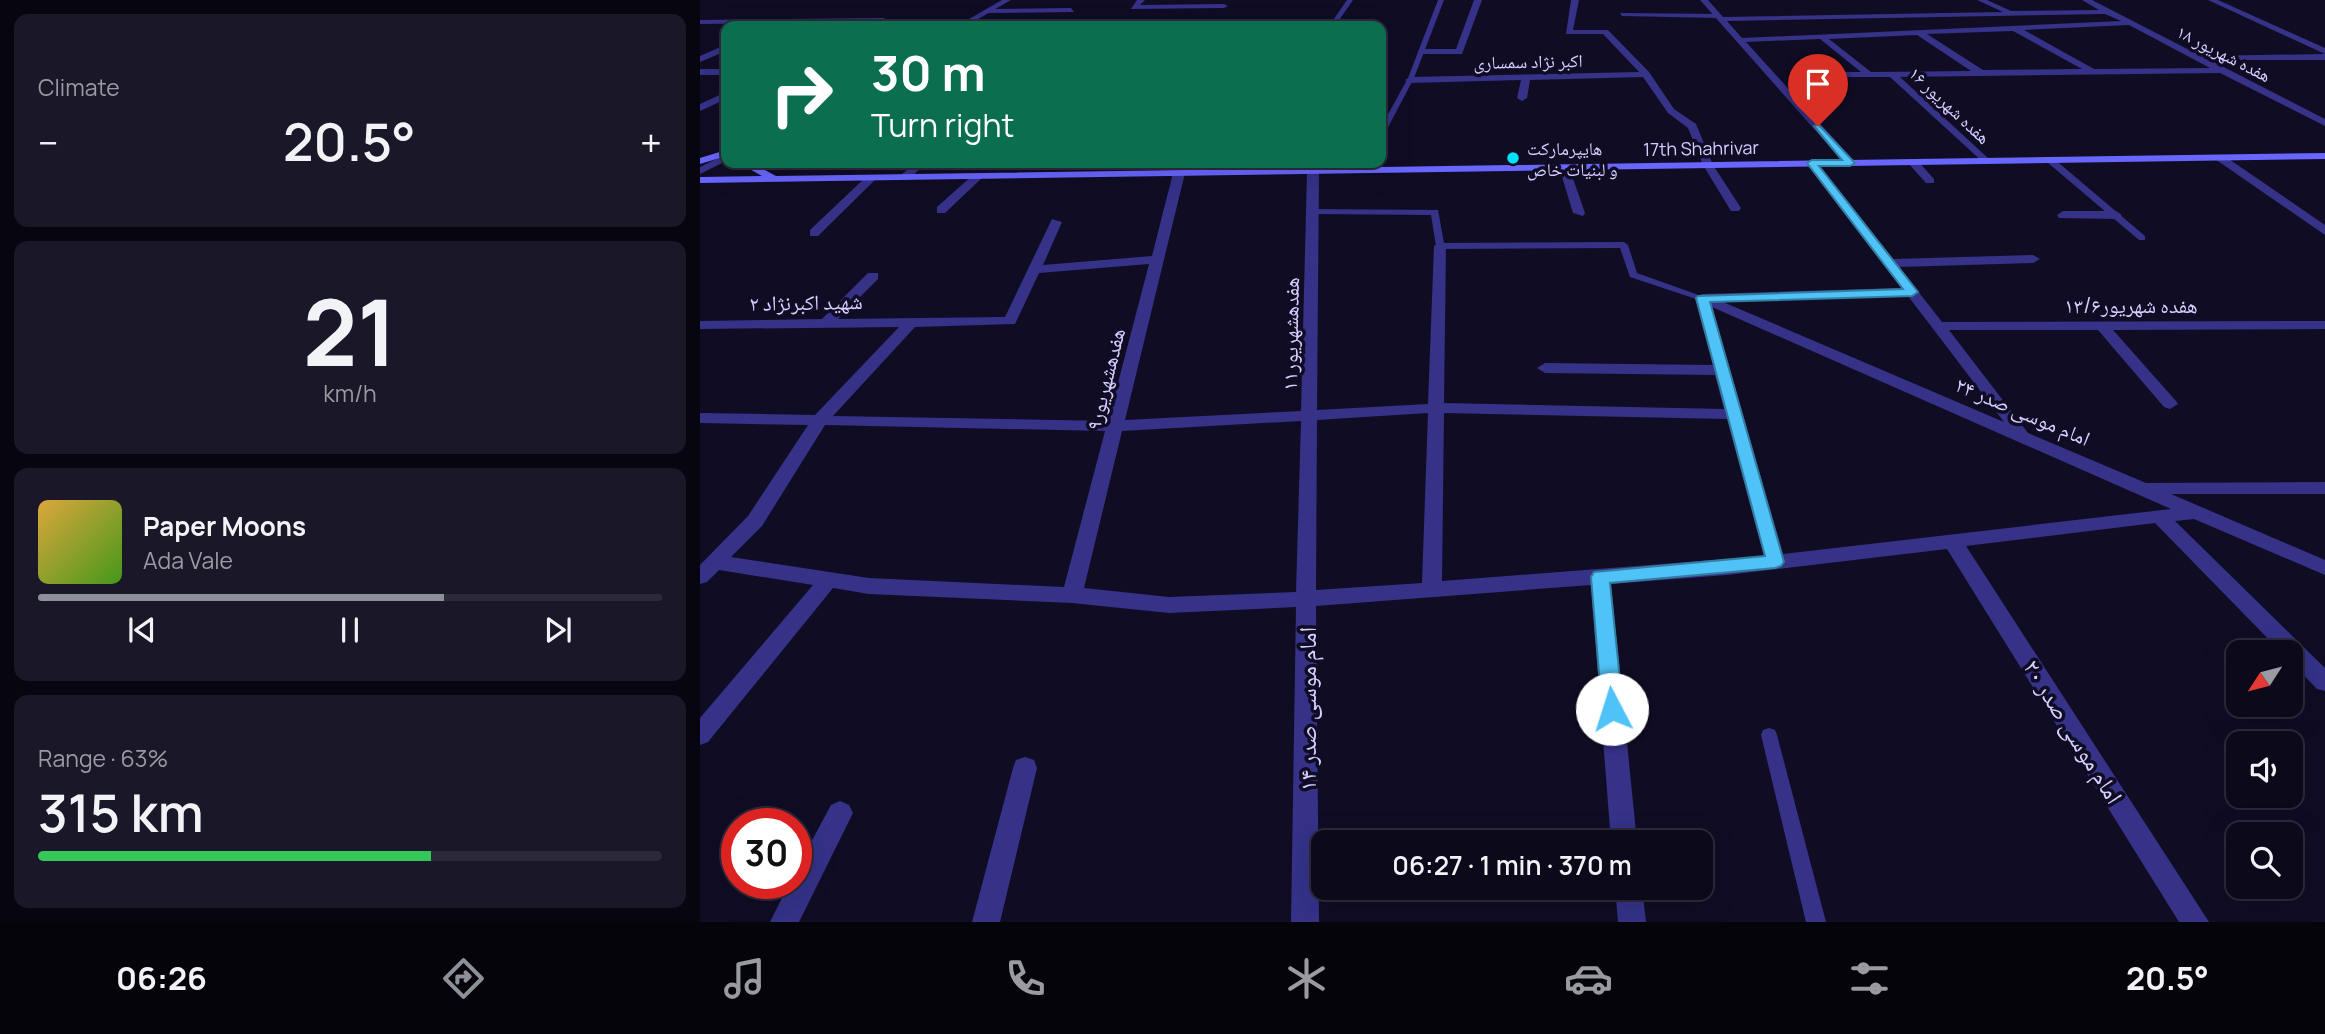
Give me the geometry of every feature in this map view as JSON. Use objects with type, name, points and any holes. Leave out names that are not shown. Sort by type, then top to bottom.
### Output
[{"type":"main road","points":[[700,161],[721,156]]},
{"type":"main road","name":"17th Shahrivar","points":[[1386,166],[1564,167],[2325,156]]},
{"type":"main road","points":[[755,168],[778,179]]},
{"type":"main road","name":"17th Shahrivar","points":[[700,180],[1179,173],[1243,168]]},
{"type":"main road","name":"17th Shahrivar","points":[[1270,168],[1313,171],[1342,168]]},
{"type":"street","points":[[970,21],[1007,0]]},
{"type":"street","points":[[1141,0],[1133,7],[1224,6]]},
{"type":"street","points":[[1421,52],[1459,52],[1478,0]]},
{"type":"street","points":[[1575,0],[1569,32],[1605,32],[1646,74],[1671,111],[1692,126],[1708,165],[1735,208]]},
{"type":"street","points":[[1704,0],[1850,163]]},
{"type":"street","points":[[1981,0],[2044,26]]},
{"type":"street","name":"هفده شهریور ۱۸","points":[[2086,0],[2325,123]]},
{"type":"street","points":[[2212,0],[2325,51]]},
{"type":"street","points":[[988,11],[1072,10]]},
{"type":"street","points":[[1721,18],[2109,12]]},
{"type":"street","points":[[739,21],[884,20],[882,21]]},
{"type":"street","points":[[700,22],[721,21]]},
{"type":"street","points":[[1742,40],[2130,23]]},
{"type":"street","points":[[2014,28],[2093,72]]},
{"type":"street","points":[[1918,32],[1981,73]]},
{"type":"street","points":[[1822,37],[1870,75]]},
{"type":"street","points":[[700,59],[721,50]]},
{"type":"street","points":[[2199,58],[2325,57]]},
{"type":"street","points":[[1826,75],[2222,70]]},
{"type":"street","points":[[700,72],[721,72]]},
{"type":"street","name":"اکبر نژاد سمساری","points":[[1410,80],[1646,74]]},
{"type":"street","name":"هفده شهریور ۱۶","points":[[1892,74],[1985,161]]},
{"type":"street","points":[[1522,98],[1526,77]]},
{"type":"street","points":[[700,108],[721,98]]},
{"type":"street","points":[[2219,157],[2325,231]]},
{"type":"street","points":[[700,171],[721,158]]},
{"type":"street","points":[[1913,162],[1930,181]]},
{"type":"street","points":[[1812,163],[2022,435]]},
{"type":"street","points":[[1564,167],[1579,213]]},
{"type":"street","points":[[905,177],[915,168]]},
{"type":"street","name":"هفدهشهریور۱۱","points":[[1308,497],[1313,171]]},
{"type":"street","name":"هفدهشهریور۹","points":[[1073,595],[1179,173]]},
{"type":"street","points":[[941,210],[978,176]]},
{"type":"street","points":[[814,233],[872,177]]},
{"type":"street","points":[[2063,215],[2116,215]]},
{"type":"street","points":[[1033,270],[1056,222]]},
{"type":"street","points":[[1432,589],[1440,246]]},
{"type":"street","points":[[1033,270],[1157,259]]},
{"type":"street","points":[[1889,263],[2033,259]]},
{"type":"street","name":"شهید اکبرنژاد ۲","points":[[703,327],[1010,321],[1033,270]]},
{"type":"street","points":[[826,323],[873,276]]},
{"type":"street","points":[[1775,562],[1702,298],[1912,292]]},
{"type":"street","name":"امام موسی صدر ۲۴","points":[[1702,298],[2325,568]]},
{"type":"street","points":[[700,577],[755,521],[819,421],[912,321]]},
{"type":"street","name":"هفده شهریور۱۳/۶","points":[[1938,326],[2325,325]]},
{"type":"street","points":[[2102,326],[2170,404]]},
{"type":"street","points":[[1545,368],[1721,370]]},
{"type":"street","points":[[700,418],[1115,426],[1436,408],[1734,414]]},
{"type":"street","points":[[2141,488],[2325,488]]},
{"type":"street","name":"امام موسی صدر ۱۴","points":[[1305,922],[1308,497]]},
{"type":"street","points":[[716,562],[869,586],[1073,595],[1169,605],[1306,598],[1775,562],[2197,512]]},
{"type":"street","points":[[2160,517],[2325,682]]},
{"type":"street","name":"امام موسی صدر ۲۰","points":[[1952,541],[2195,922]]},
{"type":"street","points":[[1600,577],[1623,830]]},
{"type":"street","points":[[700,735],[828,580]]},
{"type":"street","points":[[986,922],[1025,768]]},
{"type":"street","points":[[784,922],[840,813]]},
{"type":"street","points":[[1629,900],[1632,922]]},
{"type":"lane","points":[[1335,21],[1350,0]]},
{"type":"lane","points":[[1386,120],[1410,80],[1441,0]]},
{"type":"lane","points":[[1622,14],[1721,18]]},
{"type":"lane","points":[[2050,160],[2142,238]]},
{"type":"lane","points":[[1312,212],[1435,212],[1440,246],[1624,245],[1633,275],[1702,298]]},
{"type":"lane","points":[[1769,735],[1816,922]]},
{"type":"place","name":"هایپرمارکت و لبنیات خاص","points":[[1513,158]]},
{"type":"route","points":[[1612,709],[1600,577],[1775,562],[1702,298],[1912,292],[1812,163],[1850,163],[1818,126]]}]
